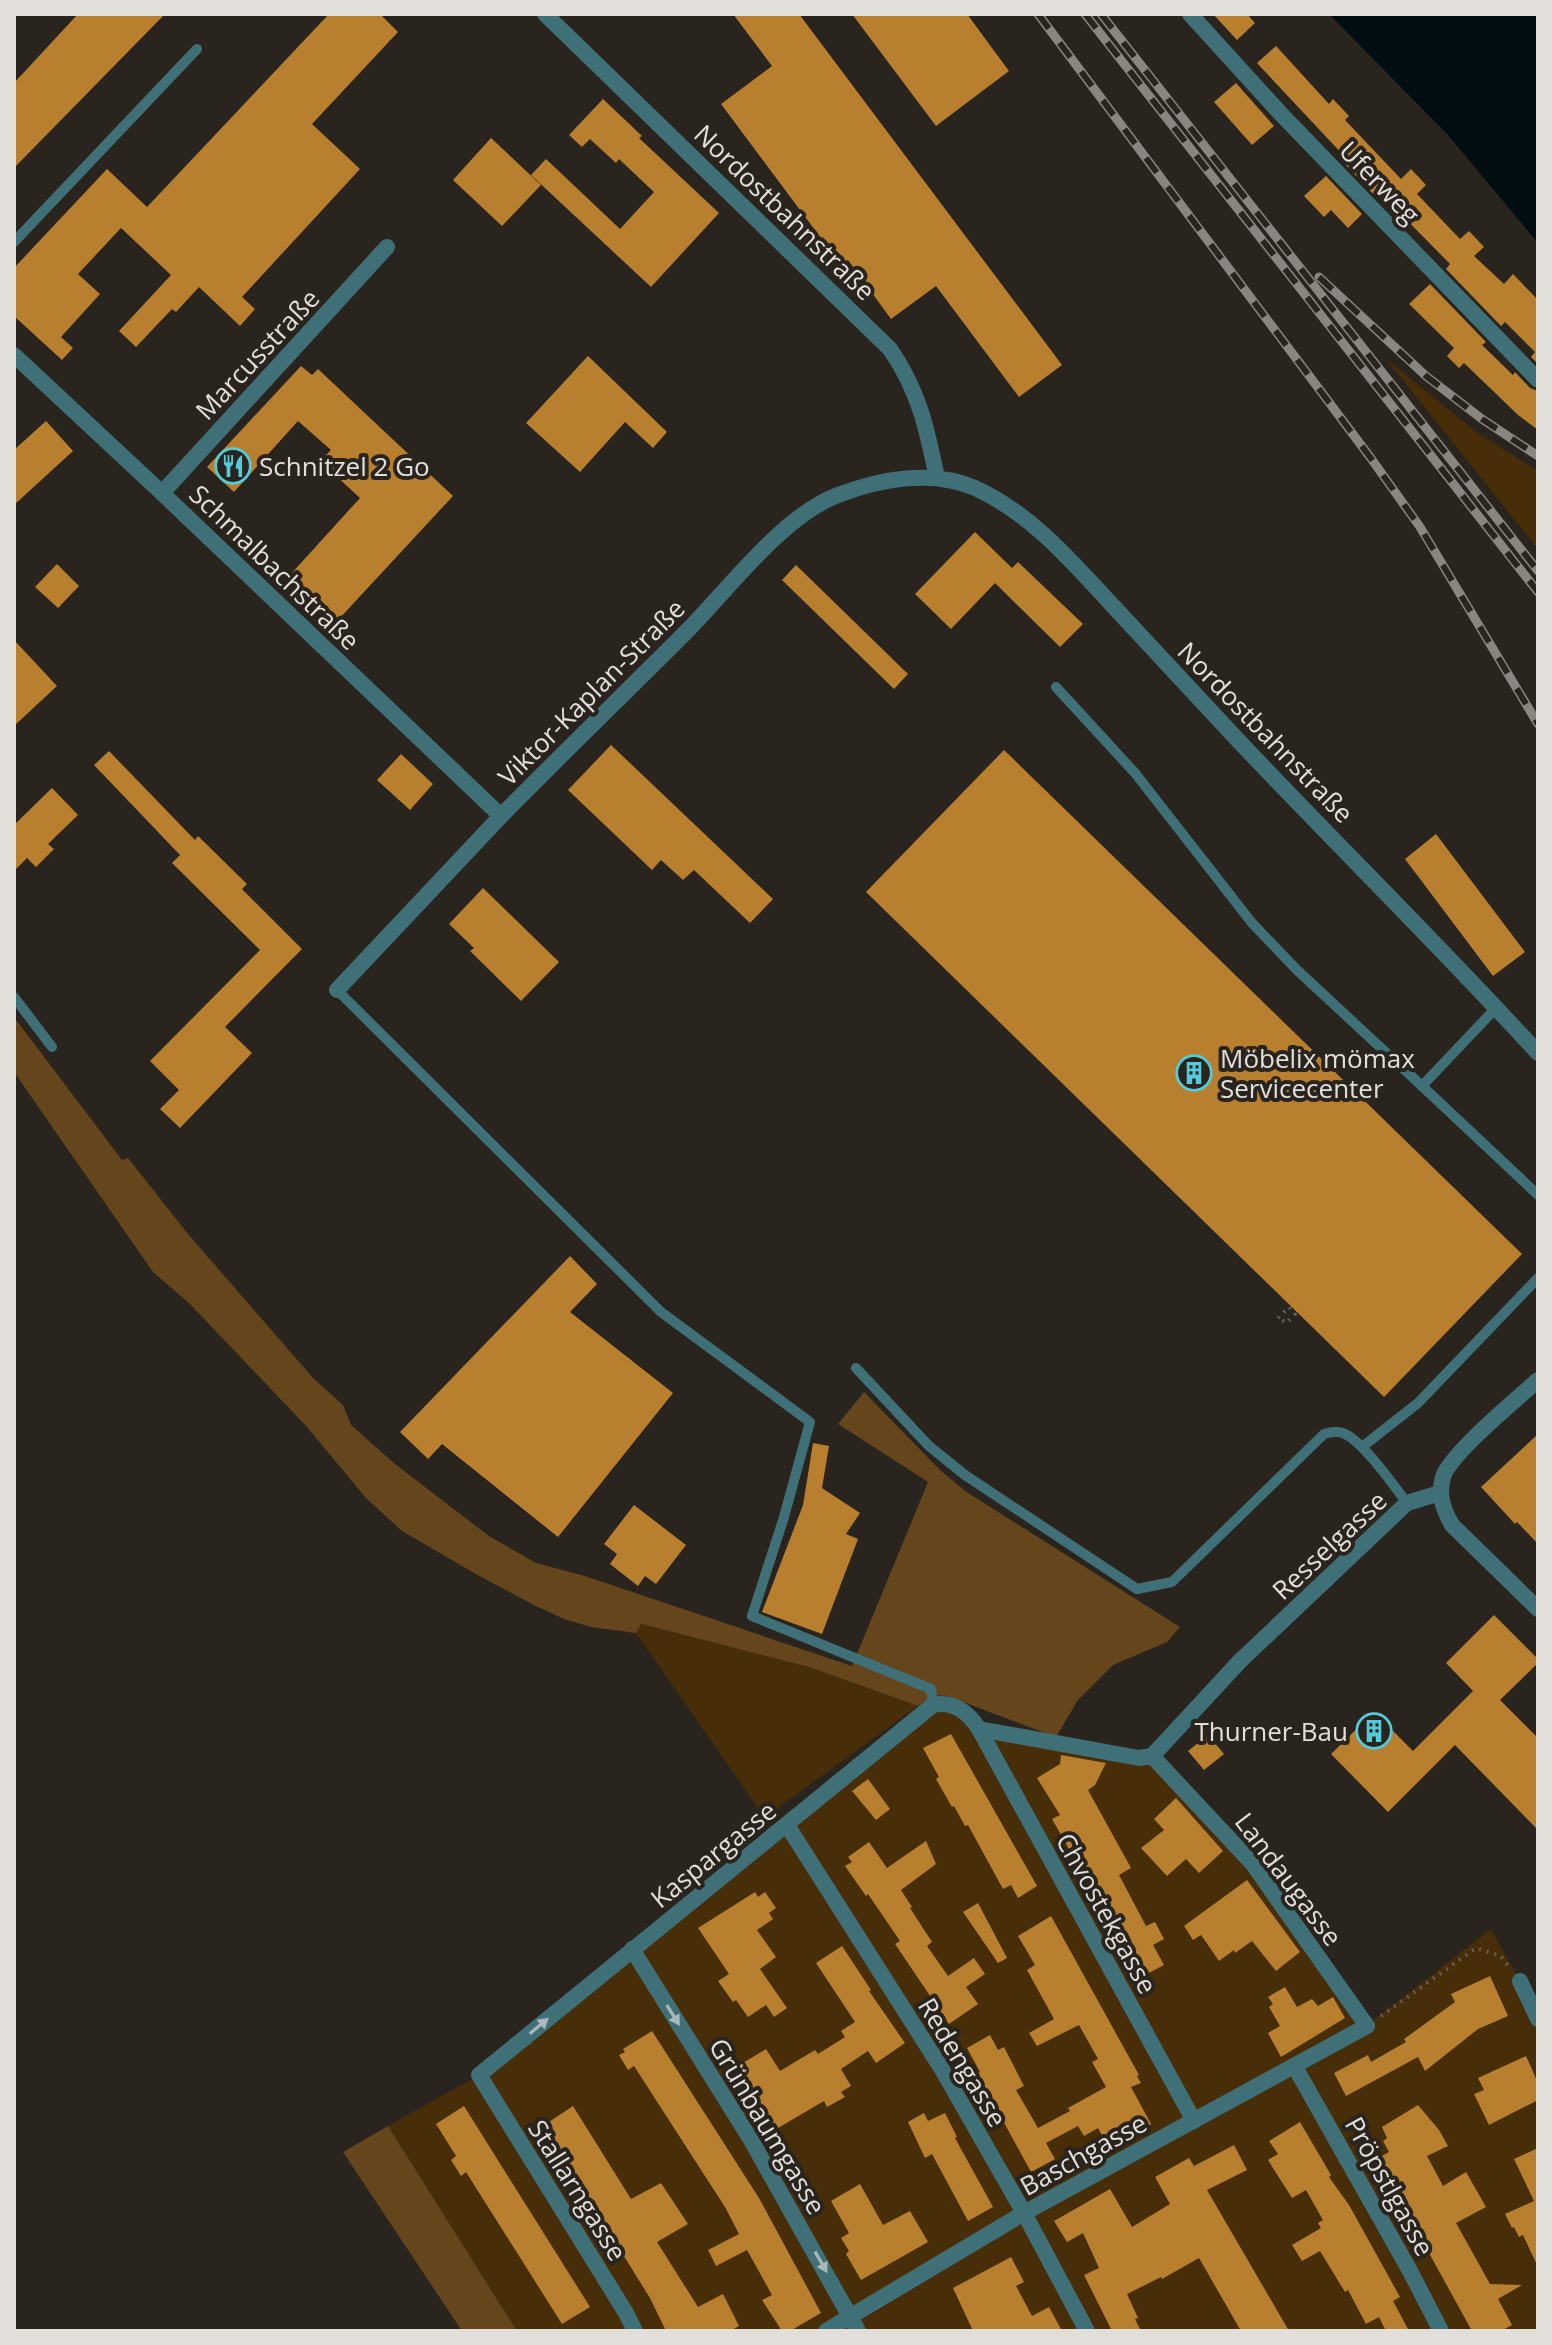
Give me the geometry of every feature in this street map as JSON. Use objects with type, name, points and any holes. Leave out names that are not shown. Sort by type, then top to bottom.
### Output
[{"type":"street","name":"Nordostbahnstraße","points":[[545,14],[890,349],[904,368],[924,414],[937,478]]},
{"type":"street","name":"Uferweg","points":[[1190,14],[1281,114],[1538,380]]},
{"type":"street","name":"Marcusstraße","points":[[162,493],[387,247]]},
{"type":"street","name":"Schmalbachstraße","points":[[14,355],[501,816]]},
{"type":"street","name":"Nordostbahnstraße","points":[[910,478],[937,478],[972,486],[999,500],[1040,530],[1538,1053]]},
{"type":"street","name":"Viktor-Kaplan-Straße","points":[[337,990],[501,816],[788,526],[834,496],[882,482],[910,478]]},
{"type":"street","points":[[1538,1380],[1453,1459],[1443,1476],[1440,1493],[1443,1509],[1452,1525],[1538,1609]]},
{"type":"street","name":"Resselgasse","points":[[1152,1756],[1240,1661],[1407,1503],[1440,1493]]},
{"type":"street","points":[[933,1705],[941,1703],[963,1710],[979,1729],[1139,1758],[1152,1756]]},
{"type":"street","name":"Kaspargasse","points":[[479,2075],[933,1705]]},
{"type":"street","name":"Chvostekgasse","points":[[979,1729],[1194,2121]]},
{"type":"street","name":"Landaugasse","points":[[1152,1756],[1252,1863],[1367,2026]]},
{"type":"street","name":"Redengasse","points":[[787,1825],[943,2071],[1087,2331]]},
{"type":"street","name":"Grünbaumgasse","points":[[632,1949],[751,2140],[855,2324]]},
{"type":"street","points":[[1520,1981],[1538,2019]]},
{"type":"street","name":"Baschgasse","points":[[826,2331],[855,2324],[1024,2213],[1367,2026]]},
{"type":"street","name":"Pröpstlgasse","points":[[1295,2067],[1441,2331]]},
{"type":"street","name":"Stallarngasse","points":[[479,2075],[635,2331]]},
{"type":"lane","points":[[14,242],[197,49]]},
{"type":"lane","points":[[1056,687],[1135,773],[1252,923],[1297,970],[1538,1195]]},
{"type":"lane","points":[[337,990],[661,1312],[810,1422],[752,1616],[931,1689],[933,1705]]},
{"type":"lane","points":[[14,997],[52,1047]]},
{"type":"lane","points":[[1422,1086],[1496,1008]]},
{"type":"lane","points":[[1362,1447],[1418,1403],[1538,1278]]},
{"type":"lane","points":[[856,1368],[929,1446],[965,1475],[1137,1589],[1172,1582],[1324,1434],[1341,1432],[1362,1447],[1407,1503]]},
{"type":"path","points":[[1278,1318],[1289,1307],[1295,1314],[1286,1323],[1281,1319],[1286,1313],[1292,1307]]},
{"type":"path","points":[[1367,2026],[1476,1948],[1501,1956],[1520,1981]]},
{"type":"shaded area","points":[[1329,14],[1538,14],[1538,243],[1448,135]]},
{"type":"shaded area","points":[[1385,358],[1479,434],[1538,471],[1538,549]]},
{"type":"shaded area","points":[[14,1017],[122,1160],[128,1158],[188,1234],[313,1378],[343,1405],[351,1425],[395,1464],[489,1536],[536,1563],[585,1576],[852,1666],[928,1482],[838,1424],[864,1392],[940,1470],[965,1491],[1180,1627],[1167,1642],[1113,1665],[1078,1700],[1056,1737],[947,1696],[934,1695],[918,1706],[809,1667],[641,1624],[636,1633],[591,1627],[534,1605],[402,1531],[366,1498],[307,1427],[190,1304],[153,1272],[14,1072]]},
{"type":"shaded area","points":[[640,1624],[809,1667],[918,1706],[783,1804],[767,1821],[636,1633]]},
{"type":"shaded area","points":[[941,1703],[979,1729],[1152,1756],[1232,1839],[1367,2025],[1491,1929],[1538,2019],[1538,2331],[517,2331],[388,2126],[479,2075]]},
{"type":"shaded area","points":[[388,2126],[517,2331],[462,2331],[343,2152]]},
{"type":"building","points":[[78,14],[165,14],[14,168],[14,83]]},
{"type":"building","points":[[329,14],[380,14],[398,32],[312,124],[360,169],[242,297],[255,309],[240,326],[199,287],[176,312],[172,309],[136,347],[119,331],[171,275],[121,228],[78,274],[100,294],[61,337],[73,348],[62,360],[14,316],[14,268],[107,169],[147,207]]},
{"type":"building","points":[[733,14],[799,14],[1062,365],[1019,397],[936,286],[891,319],[848,260],[841,265],[721,104],[772,66]]},
{"type":"building","points":[[852,14],[967,14],[1009,71],[936,126]]},
{"type":"building","points":[[1213,14],[1247,14],[1255,23],[1237,40]]},
{"type":"building","points":[[1276,46],[1329,104],[1333,99],[1349,116],[1345,120],[1401,179],[1411,169],[1426,185],[1417,194],[1460,239],[1469,231],[1484,247],[1474,256],[1504,284],[1513,274],[1538,300],[1538,364],[1531,357],[1535,352],[1505,322],[1501,326],[1446,269],[1450,264],[1382,195],[1378,199],[1342,161],[1345,157],[1257,63]]},
{"type":"building","points":[[1236,83],[1274,126],[1252,145],[1214,102]]},
{"type":"building","points":[[603,99],[642,136],[639,138],[719,213],[651,287],[531,175],[546,159],[620,229],[654,192],[619,159],[616,163],[590,139],[582,147],[569,135]]},
{"type":"building","points":[[491,138],[541,185],[502,226],[453,180]]},
{"type":"building","points":[[1326,176],[1362,214],[1348,228],[1331,210],[1324,217],[1304,196]]},
{"type":"building","points":[[1430,284],[1486,342],[1482,345],[1513,375],[1515,372],[1530,388],[1538,391],[1538,430],[1464,363],[1459,368],[1447,356],[1454,348],[1409,304]]},
{"type":"building","points":[[588,356],[667,432],[653,448],[625,422],[580,472],[526,423]]},
{"type":"building","points":[[301,366],[312,375],[318,369],[453,496],[338,620],[290,575],[360,498],[320,461],[331,450],[298,421],[234,492],[207,467]]},
{"type":"building","points":[[46,421],[73,451],[14,505],[14,450]]},
{"type":"building","points":[[975,532],[1012,568],[1018,562],[1083,624],[1060,647],[995,583],[951,629],[915,594]]},
{"type":"building","points":[[57,564],[79,586],[58,608],[35,587]]},
{"type":"building","points":[[796,565],[908,674],[894,689],[782,580]]},
{"type":"building","points":[[14,640],[57,686],[14,726]]},
{"type":"building","points":[[611,745],[773,899],[750,923],[694,870],[683,880],[661,860],[652,870],[568,790]]},
{"type":"building","name":"Möbelix mömax Servicecenter","points":[[1004,750],[1522,1254],[1384,1397],[866,892]]},
{"type":"building","points":[[109,751],[195,840],[198,836],[247,884],[242,889],[302,949],[225,1027],[252,1053],[180,1128],[160,1109],[179,1090],[150,1061],[260,950],[172,863],[180,855],[94,765]]},
{"type":"building","points":[[401,754],[433,784],[410,810],[377,780]]},
{"type":"building","points":[[52,788],[78,815],[48,844],[54,849],[36,867],[27,858],[14,871],[14,825]]},
{"type":"building","points":[[1436,834],[1525,952],[1493,976],[1405,859]]},
{"type":"building","points":[[483,888],[559,962],[521,1001],[470,951],[474,948],[449,924]]},
{"type":"building","points":[[570,1256],[597,1284],[570,1312],[673,1393],[558,1537],[442,1444],[428,1459],[400,1432]]},
{"type":"building","points":[[1538,1434],[1538,1544],[1481,1487]]},
{"type":"building","points":[[813,1443],[829,1446],[822,1488],[860,1513],[846,1534],[858,1539],[822,1634],[762,1612],[803,1505]]},
{"type":"building","points":[[634,1505],[686,1545],[656,1584],[645,1576],[638,1586],[610,1564],[617,1554],[604,1544]]},
{"type":"building","name":"Thurner-Bau","points":[[1494,1615],[1538,1659],[1538,1663],[1500,1700],[1538,1738],[1538,1830],[1455,1745],[1388,1812],[1331,1754],[1374,1712],[1413,1751],[1473,1691],[1446,1663]]},
{"type":"building","points":[[951,1734],[1037,1886],[1018,1898],[1011,1885],[1003,1889],[968,1825],[965,1826],[936,1779],[939,1777],[923,1748]]},
{"type":"building","points":[[1208,1735],[1224,1754],[1204,1770],[1188,1751]]},
{"type":"building","points":[[1061,1755],[1106,1763],[1095,1785],[1088,1790],[1131,1868],[1119,1875],[1146,1926],[1155,1922],[1164,1939],[1153,1945],[1164,1965],[1141,1977],[1127,1951],[1124,1953],[1052,1819],[1060,1815],[1037,1778],[1060,1764]]},
{"type":"building","points":[[868,1779],[890,1809],[876,1820],[852,1791]]},
{"type":"building","points":[[1176,1798],[1223,1851],[1199,1873],[1186,1859],[1167,1876],[1141,1848],[1164,1830],[1154,1819]]},
{"type":"building","points":[[926,1841],[936,1864],[901,1890],[932,1942],[927,1946],[948,1976],[974,1958],[985,1974],[966,1987],[978,2004],[949,2024],[895,1944],[900,1941],[845,1866],[852,1862],[848,1857],[869,1842],[887,1868]]},
{"type":"building","points":[[1247,1880],[1300,1952],[1276,1971],[1252,1941],[1219,1961],[1201,1935],[1193,1940],[1184,1926]]},
{"type":"building","points":[[755,1892],[758,1897],[765,1892],[776,1908],[769,1913],[773,1919],[757,1930],[776,1957],[760,1969],[787,2008],[774,2017],[766,2005],[748,2017],[736,2000],[733,2002],[718,1981],[729,1974],[698,1928]]},
{"type":"building","points":[[978,1903],[1007,1958],[998,1963],[963,1912]]},
{"type":"building","points":[[1051,1916],[1139,2075],[1141,2083],[1131,2087],[1151,2124],[1117,2142],[1113,2139],[1106,2143],[1098,2128],[1084,2136],[1078,2126],[1046,2143],[1055,2159],[1031,2172],[977,2073],[980,2072],[967,2048],[990,2035],[998,2050],[1004,2047],[1024,2086],[1016,2090],[1038,2128],[1106,2087],[1092,2062],[1098,2059],[1079,2025],[1037,2046],[1029,2033],[1054,2019],[1027,1970],[1035,1965],[1018,1936]]},
{"type":"building","points":[[842,1946],[905,2043],[876,2063],[868,2051],[841,2069],[851,2086],[841,2092],[845,2097],[827,2107],[824,2101],[778,2128],[738,2066],[766,2049],[780,2071],[815,2050],[818,2054],[845,2037],[841,2031],[855,2022],[816,1963]]},
{"type":"building","points":[[1490,1976],[1508,2016],[1478,2029],[1425,2071],[1418,2057],[1346,2096],[1334,2073],[1368,2055],[1371,2062],[1406,2042],[1404,2039],[1455,2002],[1451,1994]]},
{"type":"building","points":[[1285,1987],[1297,2007],[1312,1999],[1318,2006],[1333,1997],[1345,2018],[1281,2057],[1268,2033],[1280,2026],[1269,2007],[1273,2004],[1268,1997]]},
{"type":"building","points":[[652,2031],[759,2198],[821,2313],[790,2331],[782,2331],[762,2300],[772,2295],[747,2250],[716,2266],[708,2250],[739,2234],[725,2207],[634,2066],[628,2070],[619,2055],[625,2052],[623,2049]]},
{"type":"building","points":[[1526,2056],[1538,2083],[1538,2100],[1489,2125],[1474,2094],[1484,2090],[1478,2078]]},
{"type":"building","points":[[1418,2105],[1448,2146],[1427,2156],[1443,2186],[1466,2172],[1486,2207],[1456,2223],[1490,2284],[1522,2285],[1498,2299],[1512,2325],[1501,2331],[1472,2331],[1397,2195],[1400,2194],[1380,2157],[1389,2152],[1383,2141],[1387,2138],[1382,2127]]},
{"type":"building","points":[[464,2106],[590,2307],[562,2324],[466,2172],[461,2176],[451,2160],[456,2156],[436,2124]]},
{"type":"building","points":[[573,2106],[631,2199],[661,2183],[688,2224],[657,2242],[698,2307],[723,2294],[739,2326],[730,2331],[666,2331],[650,2298],[543,2126]]},
{"type":"building","points":[[924,2113],[928,2121],[945,2113],[955,2138],[993,2207],[968,2221],[932,2154],[925,2158],[908,2122]]},
{"type":"building","points":[[1300,2122],[1400,2297],[1393,2301],[1409,2331],[1386,2331],[1379,2317],[1366,2324],[1348,2290],[1345,2292],[1320,2251],[1302,2261],[1292,2245],[1321,2228],[1318,2223],[1323,2220],[1306,2190],[1292,2198],[1268,2160],[1278,2154],[1269,2141]]},
{"type":"building","points":[[1234,2145],[1247,2170],[1207,2190],[1289,2331],[1241,2331],[1199,2258],[1127,2294],[1141,2331],[1112,2331],[1084,2275],[1099,2268],[1083,2233],[1067,2242],[1054,2221],[1110,2189],[1132,2227],[1170,2204],[1155,2177],[1189,2158],[1194,2166]]},
{"type":"building","points":[[1538,2148],[1538,2267],[1523,2235],[1519,2237],[1505,2214],[1534,2201],[1514,2159]]},
{"type":"building","points":[[860,2184],[883,2225],[910,2211],[928,2242],[861,2280],[841,2238],[849,2233],[831,2201]]},
{"type":"building","points":[[1011,2257],[1024,2282],[1016,2286],[1032,2316],[1049,2307],[1062,2331],[973,2331],[953,2288]]},
{"type":"railway","points":[[1038,14],[1420,527],[1538,724]]},
{"type":"railway","points":[[1085,14],[1538,592]]},
{"type":"railway","points":[[1101,14],[1538,571]]},
{"type":"railway","points":[[1319,277],[1426,376],[1482,419],[1538,456]]},
{"type":"place","name":"Schnitzel 2 Go","points":[[233,466]]},
{"type":"place","name":"Möbelix mömax Servicecenter","points":[[1194,1073]]},
{"type":"place","name":"Thurner-Bau","points":[[1374,1731]]}]
